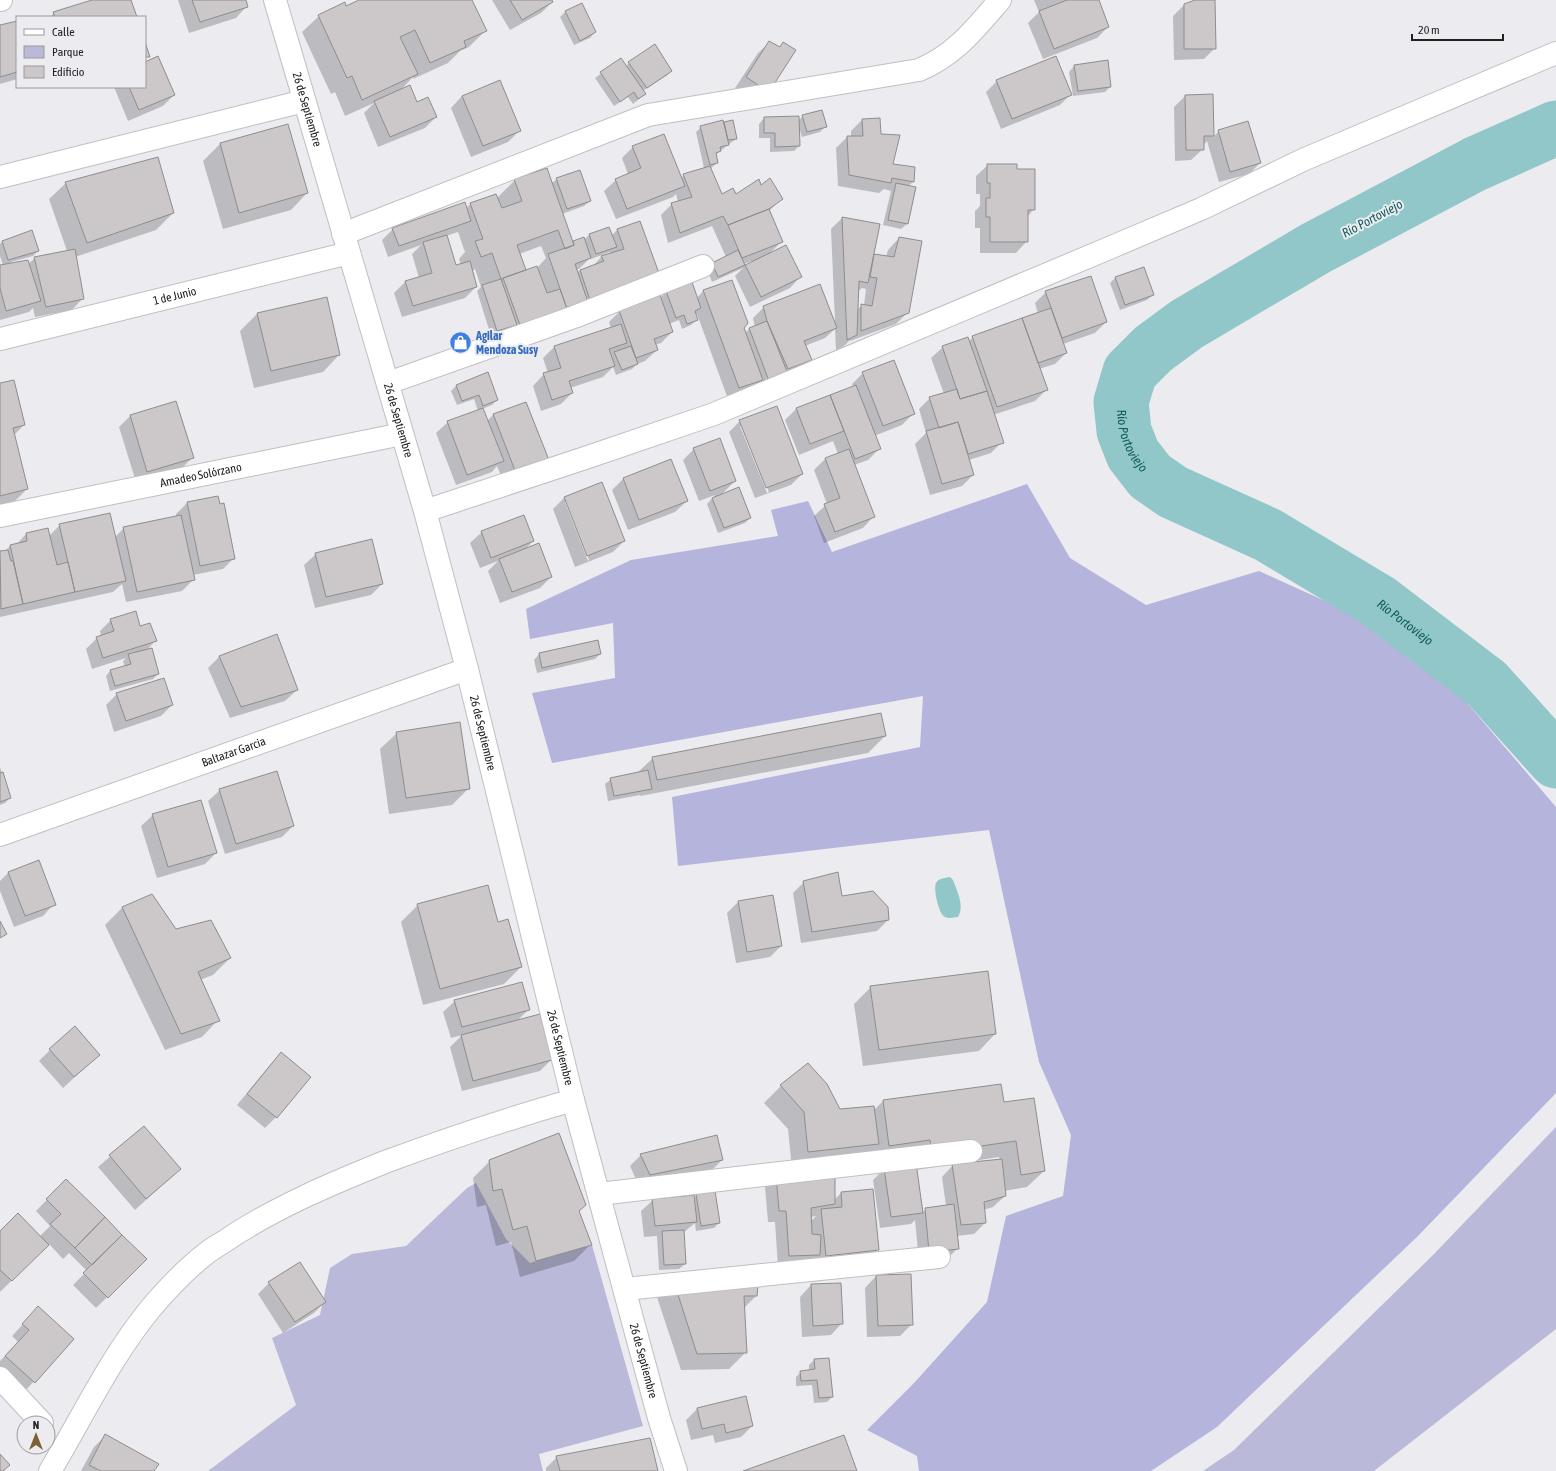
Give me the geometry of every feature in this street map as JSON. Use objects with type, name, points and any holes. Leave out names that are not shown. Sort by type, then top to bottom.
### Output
[{"type":"street","name":"26 de Septiembre","points":[[275,0],[425,511],[467,669],[573,1100],[659,1418],[676,1471]]},
{"type":"street","name":"1 de Junio","points":[[0,338],[346,244],[648,115],[919,70],[934,64],[963,42],[1000,0]]},
{"type":"street","points":[[425,511],[714,414],[1114,246],[1201,208],[1305,159],[1556,53]]},
{"type":"street","points":[[0,177],[304,101]]},
{"type":"street","points":[[388,383],[574,318],[703,266]]},
{"type":"street","name":"Amadeo Solórzano","points":[[0,516],[402,434]]},
{"type":"street","name":"Baltazar Garcia","points":[[0,835],[467,669]]},
{"type":"street","points":[[50,1471],[65,1447],[101,1381],[151,1309],[176,1280],[208,1252],[248,1226],[291,1202],[353,1175],[426,1147],[508,1119],[573,1100]]},
{"type":"street","points":[[599,1194],[971,1151]]},
{"type":"street","points":[[625,1289],[938,1257]]},
{"type":"street","points":[[0,1378],[35,1415]]},
{"type":"street","points":[[56,1437],[65,1447]]},
{"type":"green space","points":[[1556,1127],[1556,1329],[1374,1471],[1203,1471],[1234,1450],[1432,1256]]},
{"type":"green space","points":[[476,1183],[506,1239],[530,1263],[592,1245],[643,1426],[539,1454],[543,1471],[208,1471],[296,1405],[272,1338],[320,1315],[330,1268],[352,1254],[406,1246],[467,1188]]},
{"type":"shaded area","points":[[1027,484],[1070,558],[1146,605],[1259,571],[1345,610],[1450,683],[1556,807],[1556,1093],[1417,1237],[1217,1427],[1151,1471],[919,1471],[917,1456],[867,1430],[914,1383],[987,1302],[1006,1216],[1063,1196],[1071,1135],[1039,1062],[989,830],[678,866],[672,797],[920,747],[923,696],[552,763],[532,693],[615,678],[613,623],[530,639],[526,609],[631,560],[778,536],[771,510],[808,501],[832,552]]},
{"type":"shaded area","points":[[950,877],[953,880],[958,894],[961,908],[958,917],[948,918],[941,912],[937,902],[935,886],[936,883],[942,878]]},
{"type":"building","points":[[92,0],[131,0],[137,16],[55,16],[53,12]]},
{"type":"building","points":[[192,0],[246,0],[248,7],[200,22]]},
{"type":"building","points":[[359,0],[472,0],[487,31],[464,41],[466,47],[430,63],[415,30],[400,37],[418,74],[362,100],[352,76],[347,78],[318,15],[345,2],[346,6]]},
{"type":"building","points":[[510,0],[552,0],[553,2],[522,20]]},
{"type":"building","points":[[1067,0],[1099,0],[1109,27],[1054,49],[1039,11]]},
{"type":"building","points":[[1195,0],[1215,0],[1216,49],[1184,49],[1184,4]]},
{"type":"building","points":[[582,3],[596,32],[580,41],[565,11]]},
{"type":"building","points":[[16,21],[16,72],[0,77],[0,25]]},
{"type":"building","points":[[769,41],[780,47],[783,42],[796,50],[769,92],[746,77]]},
{"type":"building","points":[[655,44],[672,71],[647,88],[628,62]]},
{"type":"building","points":[[146,45],[150,57],[146,57]]},
{"type":"building","points":[[158,56],[175,95],[139,110],[129,88],[146,88],[146,62]]},
{"type":"building","points":[[1056,56],[1072,95],[1012,119],[996,80]]},
{"type":"building","points":[[621,58],[646,94],[638,99],[634,92],[620,102],[600,72]]},
{"type":"building","points":[[1108,60],[1111,87],[1078,91],[1074,65]]},
{"type":"building","points":[[500,80],[521,131],[483,146],[462,96]]},
{"type":"building","points":[[410,85],[417,102],[428,97],[437,117],[390,137],[374,101]]},
{"type":"building","points":[[1213,94],[1214,136],[1204,136],[1204,150],[1186,150],[1185,95]]},
{"type":"building","points":[[822,110],[827,127],[807,132],[802,115]]},
{"type":"building","points":[[799,116],[800,146],[775,147],[775,133],[764,133],[764,117]]},
{"type":"building","points":[[880,118],[881,134],[900,135],[893,164],[915,167],[914,182],[892,178],[891,183],[849,175],[847,136],[863,136],[862,119]]},
{"type":"building","points":[[723,120],[729,145],[720,147],[721,151],[716,153],[718,163],[710,165],[700,126]]},
{"type":"building","points":[[733,120],[737,139],[728,140],[724,122]]},
{"type":"building","points":[[1248,121],[1261,163],[1230,172],[1218,130]]},
{"type":"building","points":[[288,124],[308,193],[239,213],[220,143]]},
{"type":"building","points":[[664,134],[685,186],[627,209],[615,179],[641,168],[632,146]]},
{"type":"building","points":[[158,157],[174,213],[87,243],[65,182]]},
{"type":"building","points":[[987,164],[1017,164],[1017,169],[1035,169],[1035,210],[1028,210],[1028,242],[990,242],[990,217],[986,217],[986,198],[990,198],[990,183],[987,183]]},
{"type":"building","points":[[710,166],[722,194],[733,188],[736,194],[759,179],[761,185],[770,178],[783,199],[769,209],[728,225],[723,216],[680,233],[671,203],[692,197],[683,174]]},
{"type":"building","points":[[547,168],[574,245],[565,249],[558,230],[517,245],[526,270],[501,279],[492,253],[481,257],[475,241],[483,239],[470,203],[496,194],[502,208],[522,201],[514,179]]},
{"type":"building","points":[[580,170],[591,201],[567,209],[556,178]]},
{"type":"building","points":[[896,183],[916,187],[908,224],[888,220]]},
{"type":"building","points":[[465,202],[471,221],[399,246],[392,228]]},
{"type":"building","points":[[769,209],[783,242],[742,258],[728,225]]},
{"type":"building","points":[[842,217],[880,224],[868,283],[859,281],[857,335],[847,340]]},
{"type":"building","points":[[640,221],[660,276],[590,300],[580,270],[604,261],[601,256],[624,249],[617,229]]},
{"type":"building","points":[[609,227],[617,247],[596,254],[589,234]]},
{"type":"building","points":[[32,230],[39,251],[8,260],[2,241]]},
{"type":"building","points":[[447,235],[456,265],[470,261],[477,287],[413,306],[405,281],[432,273],[423,242]]},
{"type":"building","points":[[584,237],[591,258],[575,264],[588,302],[567,309],[548,254],[574,245],[573,241]]},
{"type":"building","points":[[899,237],[922,241],[909,313],[861,331],[861,304],[872,306],[877,278],[870,277],[874,254],[894,257]]},
{"type":"building","points":[[786,245],[802,277],[761,297],[745,265]]},
{"type":"building","points":[[75,249],[84,299],[46,307],[34,257]]},
{"type":"building","points":[[738,250],[745,265],[718,277],[712,263]]},
{"type":"building","points":[[28,260],[41,301],[6,311],[0,288],[0,265]]},
{"type":"building","points":[[537,266],[547,293],[560,289],[567,309],[520,325],[503,278]]},
{"type":"building","points":[[1144,267],[1154,295],[1125,305],[1115,277]]},
{"type":"building","points":[[1091,276],[1107,322],[1062,338],[1045,291]]},
{"type":"building","points":[[501,279],[517,325],[497,331],[482,285]]},
{"type":"building","points":[[732,280],[748,323],[744,328],[763,380],[739,388],[703,290]]},
{"type":"building","points":[[692,282],[701,308],[695,311],[698,320],[687,324],[684,315],[676,318],[666,291]]},
{"type":"building","points":[[820,284],[837,328],[804,341],[812,360],[788,369],[767,321],[763,306]]},
{"type":"building","points":[[660,295],[673,332],[654,339],[658,350],[636,358],[619,310]]},
{"type":"building","points":[[327,297],[340,355],[271,371],[257,313]]},
{"type":"building","points":[[1051,308],[1067,353],[1038,363],[1022,318]]},
{"type":"building","points":[[1022,318],[1048,390],[997,407],[972,336]]},
{"type":"building","points":[[767,321],[788,374],[769,381],[749,328]]},
{"type":"building","points":[[621,324],[627,343],[609,349],[615,366],[569,381],[573,393],[552,400],[543,373],[561,368],[554,346]]},
{"type":"building","points":[[968,337],[987,391],[960,399],[942,346]]},
{"type":"building","points":[[631,346],[638,364],[622,370],[614,352]]},
{"type":"building","points":[[894,360],[915,414],[883,426],[862,372]]},
{"type":"building","points":[[488,372],[498,400],[483,406],[479,395],[462,401],[456,385]]},
{"type":"building","points":[[14,380],[25,425],[13,428],[28,489],[0,496],[0,383]]},
{"type":"building","points":[[856,385],[881,449],[855,459],[830,395]]},
{"type":"building","points":[[957,389],[960,399],[987,391],[1004,443],[968,454],[958,422],[939,428],[929,397]]},
{"type":"building","points":[[830,395],[844,431],[810,444],[796,408]]},
{"type":"building","points":[[176,401],[194,458],[147,472],[130,415]]},
{"type":"building","points":[[526,402],[549,460],[516,473],[493,414]]},
{"type":"building","points":[[777,406],[803,474],[766,488],[739,420]]},
{"type":"building","points":[[483,408],[504,461],[467,475],[447,421]]},
{"type":"building","points":[[958,422],[974,475],[942,484],[926,431]]},
{"type":"building","points":[[720,438],[736,481],[710,491],[693,448]]},
{"type":"building","points":[[849,449],[875,517],[835,532],[824,504],[840,498],[825,458]]},
{"type":"building","points":[[671,459],[688,501],[639,520],[623,478]]},
{"type":"building","points":[[602,482],[625,541],[587,556],[564,497]]},
{"type":"building","points":[[739,487],[751,518],[724,528],[712,498]]},
{"type":"building","points":[[218,496],[220,504],[224,503],[235,559],[200,566],[187,502]]},
{"type":"building","points":[[110,513],[126,581],[75,592],[59,524]]},
{"type":"building","points":[[181,515],[195,580],[137,592],[123,527]]},
{"type":"building","points":[[524,515],[534,541],[491,558],[481,531]]},
{"type":"building","points":[[48,528],[57,565],[68,562],[75,592],[23,604],[10,545],[27,541],[26,533]]},
{"type":"building","points":[[372,539],[383,584],[326,597],[315,553]]},
{"type":"building","points":[[539,543],[552,577],[512,592],[499,559]]},
{"type":"building","points":[[8,550],[11,561],[13,561],[23,604],[1,609],[0,551]]},
{"type":"building","points":[[136,611],[140,626],[150,623],[157,641],[103,658],[96,637],[114,631],[110,619]]},
{"type":"building","points":[[277,634],[298,690],[241,707],[219,656]]},
{"type":"building","points":[[598,640],[601,654],[542,668],[539,653]]},
{"type":"building","points":[[152,648],[159,674],[115,686],[110,670],[131,664],[128,654]]},
{"type":"building","points":[[164,678],[173,705],[126,721],[116,693]]},
{"type":"building","points":[[881,713],[886,736],[657,780],[652,757]]},
{"type":"building","points":[[460,722],[470,789],[406,798],[396,732]]},
{"type":"building","points":[[648,770],[652,789],[614,796],[610,778]]},
{"type":"building","points":[[277,771],[294,826],[236,844],[219,789]]},
{"type":"building","points":[[3,772],[11,798],[0,802],[0,773]]},
{"type":"building","points":[[201,800],[217,853],[168,867],[152,814]]},
{"type":"building","points":[[39,860],[56,905],[25,916],[8,872]]},
{"type":"building","points":[[838,872],[842,896],[873,891],[888,907],[889,920],[812,932],[803,881]]},
{"type":"building","points":[[488,885],[498,922],[508,919],[522,967],[440,989],[417,904]]},
{"type":"building","points":[[152,894],[176,929],[211,920],[231,958],[198,972],[220,1021],[181,1034],[122,907]]},
{"type":"building","points":[[773,895],[782,946],[747,952],[738,901]]},
{"type":"building","points":[[0,921],[7,934],[0,938]]},
{"type":"building","points":[[988,971],[996,1034],[879,1050],[870,986]]},
{"type":"building","points":[[522,982],[530,1010],[462,1027],[454,1000]]},
{"type":"building","points":[[540,1014],[552,1060],[473,1081],[461,1035]]},
{"type":"building","points":[[75,1026],[100,1055],[74,1077],[49,1049]]},
{"type":"building","points":[[281,1052],[311,1077],[277,1118],[247,1094]]},
{"type":"building","points":[[808,1063],[827,1084],[840,1109],[874,1106],[879,1144],[808,1152],[804,1112],[780,1085]]},
{"type":"building","points":[[1001,1084],[1004,1102],[1034,1098],[1045,1171],[1021,1175],[1016,1141],[932,1153],[930,1140],[889,1146],[883,1100]]},
{"type":"building","points":[[144,1126],[181,1169],[146,1199],[109,1155]]},
{"type":"building","points":[[559,1133],[586,1205],[579,1211],[592,1245],[536,1261],[527,1226],[513,1230],[502,1189],[493,1191],[489,1160]]},
{"type":"building","points":[[717,1135],[723,1160],[650,1175],[640,1154]]},
{"type":"building","points":[[1002,1159],[1006,1196],[984,1202],[986,1223],[961,1225],[952,1164]]},
{"type":"building","points":[[916,1163],[923,1213],[891,1217],[884,1168]]},
{"type":"building","points":[[835,1168],[835,1204],[811,1208],[812,1234],[821,1235],[820,1255],[789,1256],[786,1211],[779,1211],[776,1175]]},
{"type":"building","points":[[66,1179],[105,1217],[75,1248],[50,1224],[61,1214],[46,1199]]},
{"type":"building","points":[[873,1189],[879,1250],[826,1256],[821,1209],[842,1207],[841,1192]]},
{"type":"building","points":[[715,1191],[720,1223],[701,1226],[696,1194]]},
{"type":"building","points":[[694,1195],[697,1222],[655,1226],[652,1199]]},
{"type":"building","points":[[954,1204],[959,1249],[929,1252],[925,1208]]},
{"type":"building","points":[[18,1213],[49,1245],[12,1281],[0,1270],[0,1231]]},
{"type":"building","points":[[105,1217],[122,1235],[92,1265],[75,1248]]},
{"type":"building","points":[[684,1230],[686,1264],[664,1265],[662,1231]]},
{"type":"building","points":[[122,1235],[147,1259],[108,1298],[83,1273]]},
{"type":"building","points":[[300,1262],[326,1302],[295,1322],[268,1282]]},
{"type":"building","points":[[911,1274],[913,1325],[878,1326],[876,1275]]},
{"type":"building","points":[[759,1275],[757,1296],[744,1296],[747,1353],[697,1354],[672,1276]]},
{"type":"building","points":[[841,1283],[843,1324],[813,1326],[811,1284]]},
{"type":"building","points":[[38,1306],[74,1339],[35,1383],[5,1356],[29,1330],[22,1324]]},
{"type":"building","points":[[829,1358],[833,1397],[819,1398],[817,1380],[801,1381],[800,1371],[815,1369],[814,1359]]},
{"type":"building","points":[[746,1396],[753,1426],[726,1433],[724,1424],[702,1429],[697,1408]]},
{"type":"building","points":[[105,1434],[159,1464],[154,1471],[101,1471],[89,1465]]},
{"type":"building","points":[[844,1435],[857,1471],[743,1471]]},
{"type":"building","points":[[650,1438],[658,1471],[560,1471],[556,1456]]},
{"type":"building","points":[[0,1454],[10,1465],[3,1471],[0,1471]]},
{"type":"waterway","name":"Río Portoviejo","points":[[1556,128],[1475,164],[1316,248],[1187,324],[1153,349],[1130,372],[1121,402],[1124,431],[1133,454],[1150,476],[1173,492],[1268,535],[1378,601],[1487,684],[1556,761]]},
{"type":"place","name":"Agilar Mendoza Susy","points":[[461,343]]}]
